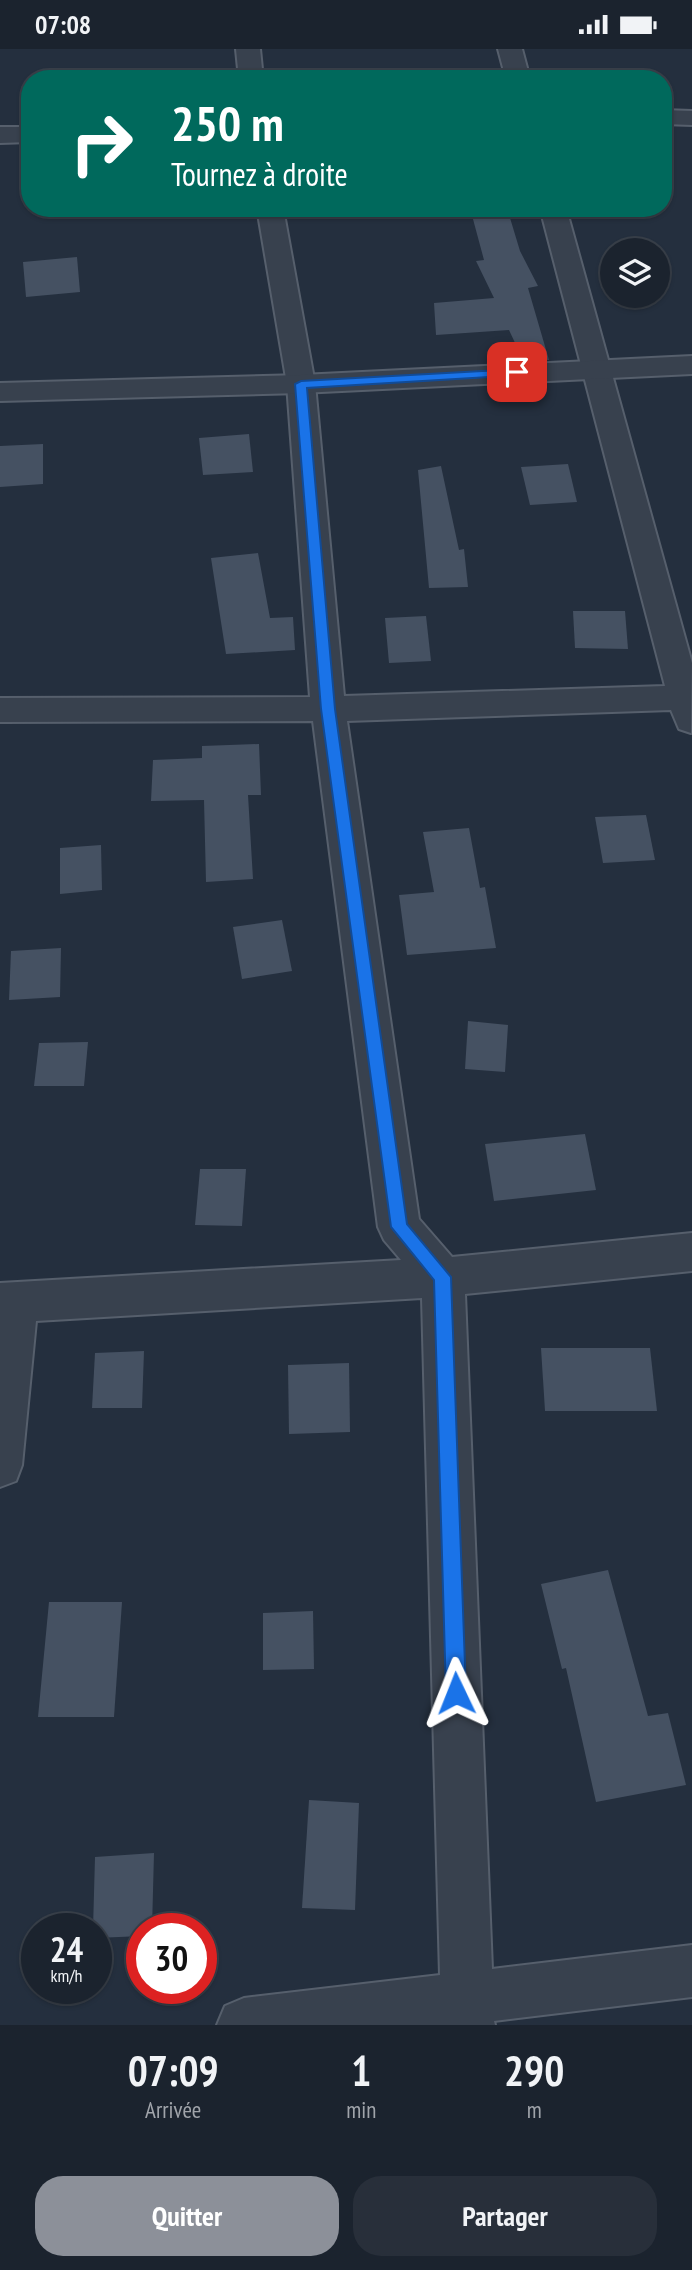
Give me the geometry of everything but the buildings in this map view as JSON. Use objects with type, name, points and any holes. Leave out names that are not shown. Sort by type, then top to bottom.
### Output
[{"type":"street","points":[[248,49],[250,70]]},
{"type":"street","points":[[510,49],[516,70]]},
{"type":"street","points":[[672,117],[692,118]]},
{"type":"street","points":[[0,135],[21,134]]},
{"type":"street","points":[[272,217],[301,384],[328,709],[399,1227],[443,1277],[467,2012]]},
{"type":"street","points":[[0,710],[690,705],[556,217]]},
{"type":"street","points":[[0,392],[301,384],[692,365]]},
{"type":"street","points":[[0,1465],[8,1303],[443,1277],[692,1252]]},
{"type":"street","points":[[244,2025],[467,2012],[692,1971]]},
{"type":"route","points":[[456,1693],[443,1277],[399,1227],[328,709],[301,384],[517,372]]}]
